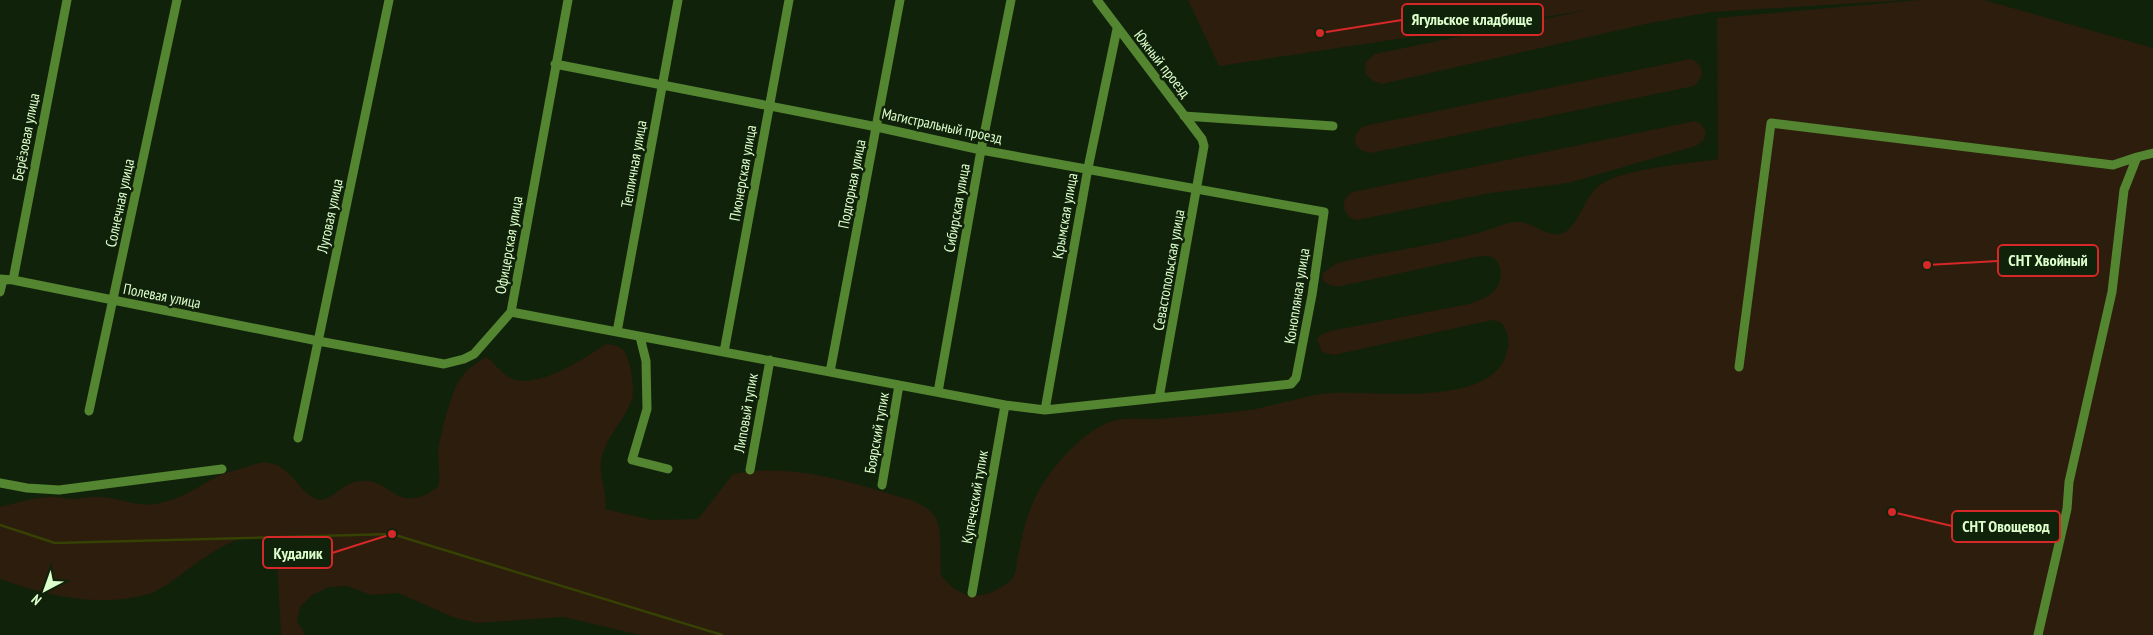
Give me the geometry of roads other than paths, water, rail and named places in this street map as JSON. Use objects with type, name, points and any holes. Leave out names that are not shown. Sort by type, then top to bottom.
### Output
[{"type":"street","name":"Берёзовая улица","points":[[13,280],[67,0]]},
{"type":"street","name":"Солнечная улица","points":[[89,411],[177,0]]},
{"type":"street","name":"Луговая улица","points":[[298,438],[389,0]]},
{"type":"street","name":"Офицерская улица","points":[[318,342],[444,364],[464,360],[474,354],[511,312],[568,0]]},
{"type":"street","name":"Тепличная улица","points":[[617,332],[678,0]]},
{"type":"street","name":"Пионерская улица","points":[[724,352],[789,0]]},
{"type":"street","name":"Подгорная улица","points":[[830,372],[900,0]]},
{"type":"street","name":"Сибирская улица","points":[[938,392],[981,150],[1011,0]]},
{"type":"street","name":"Южный проезд","points":[[1097,0],[1117,29],[1202,139],[1204,146]]},
{"type":"street","name":"Крымская улица","points":[[1045,410],[1088,168],[1117,29]]},
{"type":"street","name":"Магистральный проезд","points":[[556,64],[877,127],[981,150],[1324,212]]},
{"type":"street","points":[[1184,116],[1333,126]]},
{"type":"street","points":[[1739,367],[1771,123],[2112,165],[2153,153]]},
{"type":"street","name":"Севастопольская улица","points":[[1159,398],[1204,146]]},
{"type":"street","points":[[2038,635],[2067,509],[2069,482],[2112,292],[2124,190],[2137,157]]},
{"type":"street","name":"Конопляная улица","points":[[1159,398],[1293,383],[1300,362],[1324,212]]},
{"type":"street","name":"Полевая улица","points":[[1,280],[13,280],[318,342]]},
{"type":"street","points":[[0,292],[1,280]]},
{"type":"street","points":[[511,312],[1005,405],[1045,410],[1159,398]]},
{"type":"street","points":[[640,337],[646,361],[647,409],[632,460],[668,468]]},
{"type":"street","name":"Липовый тупик","points":[[750,470],[770,360]]},
{"type":"street","name":"Боярский тупик","points":[[882,485],[899,385]]},
{"type":"street","name":"Купеческий тупик","points":[[972,593],[1005,405]]},
{"type":"street","points":[[0,483],[27,488],[59,490],[222,469]]},
{"type":"waterway","points":[[0,525],[55,543],[392,534],[722,635]]},
{"type":"place","name":"Ягульское кладбище","points":[[1320,33]]},
{"type":"place","name":"СНТ Хвойный","points":[[1927,265]]},
{"type":"place","name":"СНТ Овощевод","points":[[1892,512]]},
{"type":"place","name":"Кудалик","points":[[392,534]]}]
